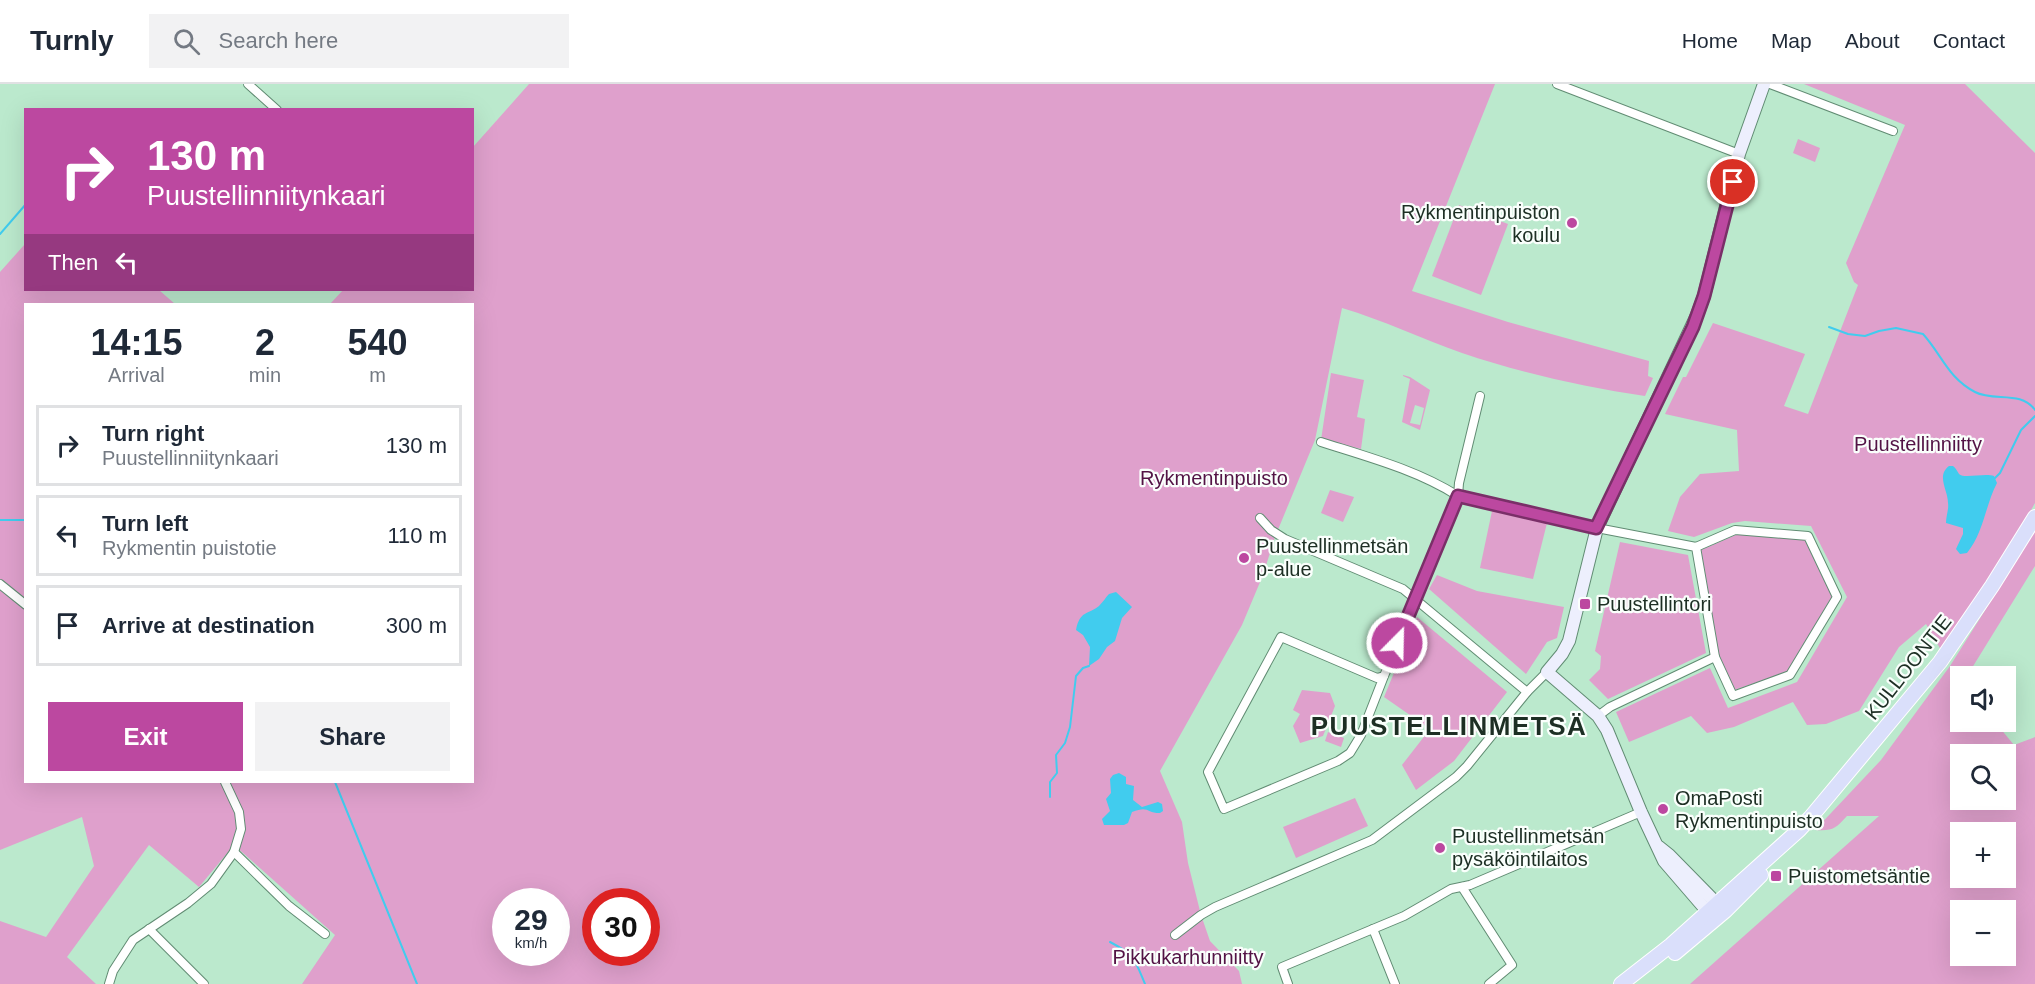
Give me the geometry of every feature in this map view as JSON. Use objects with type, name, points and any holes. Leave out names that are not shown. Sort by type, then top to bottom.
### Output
[{"type":"main road","name":"KULLOONTIE","points":[[1634,984],[1786,849],[1799,830],[1940,662],[1992,586],[2035,517]]},
{"type":"main road","name":"KULLOONTIE","points":[[1621,984],[1716,911]]},
{"type":"street","points":[[248,84],[276,108]]},
{"type":"street","points":[[1557,84],[1739,154]]},
{"type":"street","points":[[1174,935],[1215,907],[1372,840],[1456,777],[1562,654],[1569,641],[1596,528],[1693,327],[1704,296],[1739,154],[1764,84]]},
{"type":"street","points":[[1770,84],[1893,131]]},
{"type":"street","points":[[1384,676],[1377,678],[1281,637],[1208,772],[1224,809],[1338,761],[1350,753],[1362,735],[1458,496],[1459,483],[1480,396]]},
{"type":"street","points":[[1321,442],[1387,463],[1444,486],[1458,496],[1596,528],[1696,547],[1735,530],[1808,536],[1838,597],[1790,675],[1732,696],[1715,657],[1696,547]]},
{"type":"street","points":[[1260,518],[1271,530],[1285,539],[1403,589],[1527,692]]},
{"type":"street","points":[[0,584],[24,603]]},
{"type":"street","points":[[1598,716],[1610,707],[1715,657]]},
{"type":"street","points":[[1546,672],[1598,716],[1607,730],[1655,844],[1669,855],[1716,911]]},
{"type":"street","points":[[109,984],[113,971],[133,940],[188,903],[211,884],[234,852],[241,829],[239,812],[225,783]]},
{"type":"street","points":[[1288,984],[1282,967],[1408,914],[1440,894],[1462,887],[1641,812]]},
{"type":"street","points":[[234,852],[289,906],[325,934]]},
{"type":"street","points":[[1462,887],[1512,964],[1489,984]]},
{"type":"street","points":[[149,929],[204,984]]},
{"type":"street","points":[[1373,929],[1395,984]]},
{"type":"green space","points":[[529,84],[1495,84],[1412,291],[1508,322],[1649,361],[1648,376],[1653,378],[1645,396],[1553,379],[1462,353],[1342,308],[1315,440],[1275,537],[1263,575],[1242,625],[1160,771],[1182,822],[1188,863],[1210,941],[1239,971],[1242,984],[302,984],[335,935],[234,845],[199,887],[149,845],[67,957],[96,984],[0,984],[0,921],[46,937],[94,866],[82,817],[0,850],[0,272],[24,245],[24,291],[160,291],[174,303],[24,303],[24,783],[474,783],[474,303],[331,303],[342,291],[474,291],[474,146]]},
{"type":"green space","name":"Puustellinniitty","points":[[1804,84],[1965,84],[2035,153],[2035,503],[2012,544],[1941,650],[1926,624],[1899,647],[1859,711],[1826,724],[1807,725],[1793,702],[1734,727],[1707,733],[1691,716],[1629,742],[1616,712],[1710,668],[1728,708],[1797,682],[1847,597],[1811,526],[1745,521],[1732,523],[1694,537],[1668,531],[1680,497],[1700,474],[1739,471],[1737,430],[1665,414],[1713,323],[1805,354],[1784,406],[1808,414],[1858,285],[1854,282],[1846,263],[1905,125]]},
{"type":"green space","points":[[1798,139],[1820,148],[1815,162],[1793,153]]},
{"type":"green space","points":[[1459,205],[1508,224],[1481,295],[1432,276]]},
{"type":"green space","points":[[1331,373],[1364,380],[1357,417],[1365,419],[1361,449],[1321,440]]},
{"type":"green space","points":[[1403,376],[1410,377],[1430,390],[1420,430],[1402,422],[1410,379]],"holes":[[[1415,405],[1424,408],[1420,425],[1410,423]]]},
{"type":"green space","points":[[1330,490],[1354,497],[1343,522],[1321,513]]},
{"type":"green space","points":[[1492,511],[1547,523],[1533,579],[1480,568]]},
{"type":"green space","points":[[2035,531],[2035,566],[1973,666],[1950,666]]},
{"type":"green space","points":[[1738,534],[1804,539],[1833,598],[1787,672],[1734,690],[1719,655],[1701,550]]},
{"type":"green space","points":[[1620,542],[1688,555],[1706,653],[1608,699],[1589,680],[1600,669],[1601,656],[1595,651]]},
{"type":"green space","points":[[1437,575],[1477,591],[1564,607],[1557,638],[1547,642],[1526,674],[1429,589]]},
{"type":"green space","points":[[1417,617],[1507,692],[1454,761],[1416,790],[1402,765],[1430,729],[1384,697]]},
{"type":"green space","points":[[1950,666],[1950,732],[2003,732],[2013,744],[1950,744],[1950,810],[2016,810],[2016,744],[2035,737],[2035,984],[1690,984],[1879,816],[1847,816],[1833,828],[1815,830],[1881,760]]},
{"type":"green space","points":[[1302,690],[1330,693],[1335,706],[1323,736],[1300,743],[1293,726],[1300,714],[1293,710]]},
{"type":"green space","points":[[1328,732],[1344,738],[1341,747],[1325,741]]},
{"type":"green space","points":[[1355,798],[1368,826],[1296,858],[1283,827]]},
{"type":"water","points":[[1949,466],[1953,466],[1962,475],[1994,476],[1997,483],[1981,528],[1967,553],[1960,554],[1956,549],[1963,534],[1963,528],[1946,523],[1948,498],[1943,474]]},
{"type":"water","points":[[1116,592],[1132,607],[1122,618],[1115,641],[1107,647],[1099,659],[1089,666],[1090,647],[1083,635],[1076,630],[1078,624],[1082,616],[1099,606],[1109,594]]},
{"type":"water","points":[[1119,773],[1126,777],[1126,784],[1134,786],[1133,800],[1142,807],[1158,802],[1162,804],[1163,811],[1160,813],[1145,809],[1138,810],[1132,812],[1128,823],[1124,825],[1104,825],[1102,819],[1110,811],[1106,799],[1111,793],[1110,779]]},
{"type":"waterway","points":[[0,234],[24,206]]},
{"type":"waterway","points":[[1829,327],[1848,334],[1865,336],[1896,328],[1923,334],[1952,373],[1966,386],[1982,395],[2022,400],[2035,410]]},
{"type":"waterway","points":[[1995,478],[2000,473],[2021,430],[2035,416]]},
{"type":"waterway","points":[[0,520],[24,520]]},
{"type":"waterway","points":[[1050,797],[1050,782],[1057,773],[1056,755],[1065,743],[1070,727],[1076,676],[1083,668],[1089,666]]},
{"type":"waterway","points":[[335,783],[417,984]]},
{"type":"waterway","points":[[1110,942],[1133,958],[1145,984]]},
{"type":"place","name":"Rykmentinpuiston koulu","points":[[1572,223]]},
{"type":"place","name":"Puustellinmetsän p-alue","points":[[1244,558]]},
{"type":"place","name":"Puustellintori","points":[[1585,604]]},
{"type":"place","name":"OmaPosti Rykmentinpuisto","points":[[1663,809]]},
{"type":"place","name":"Puustellinmetsän pysäköintilaitos","points":[[1440,848]]},
{"type":"place","name":"Puistometsäntie","points":[[1776,876]]},
{"type":"district","name":"PUUSTELLINMETSÄ","points":[[1449,726]]},
{"type":"route","points":[[1397,643],[1458,496],[1596,528],[1693,327],[1704,296],[1733,182]]},
{"type":"park label","name":"Rykmentinpuisto","points":[[1214,478]]},
{"type":"park label","name":"Pikkukarhunniitty","points":[[1188,957]]}]
